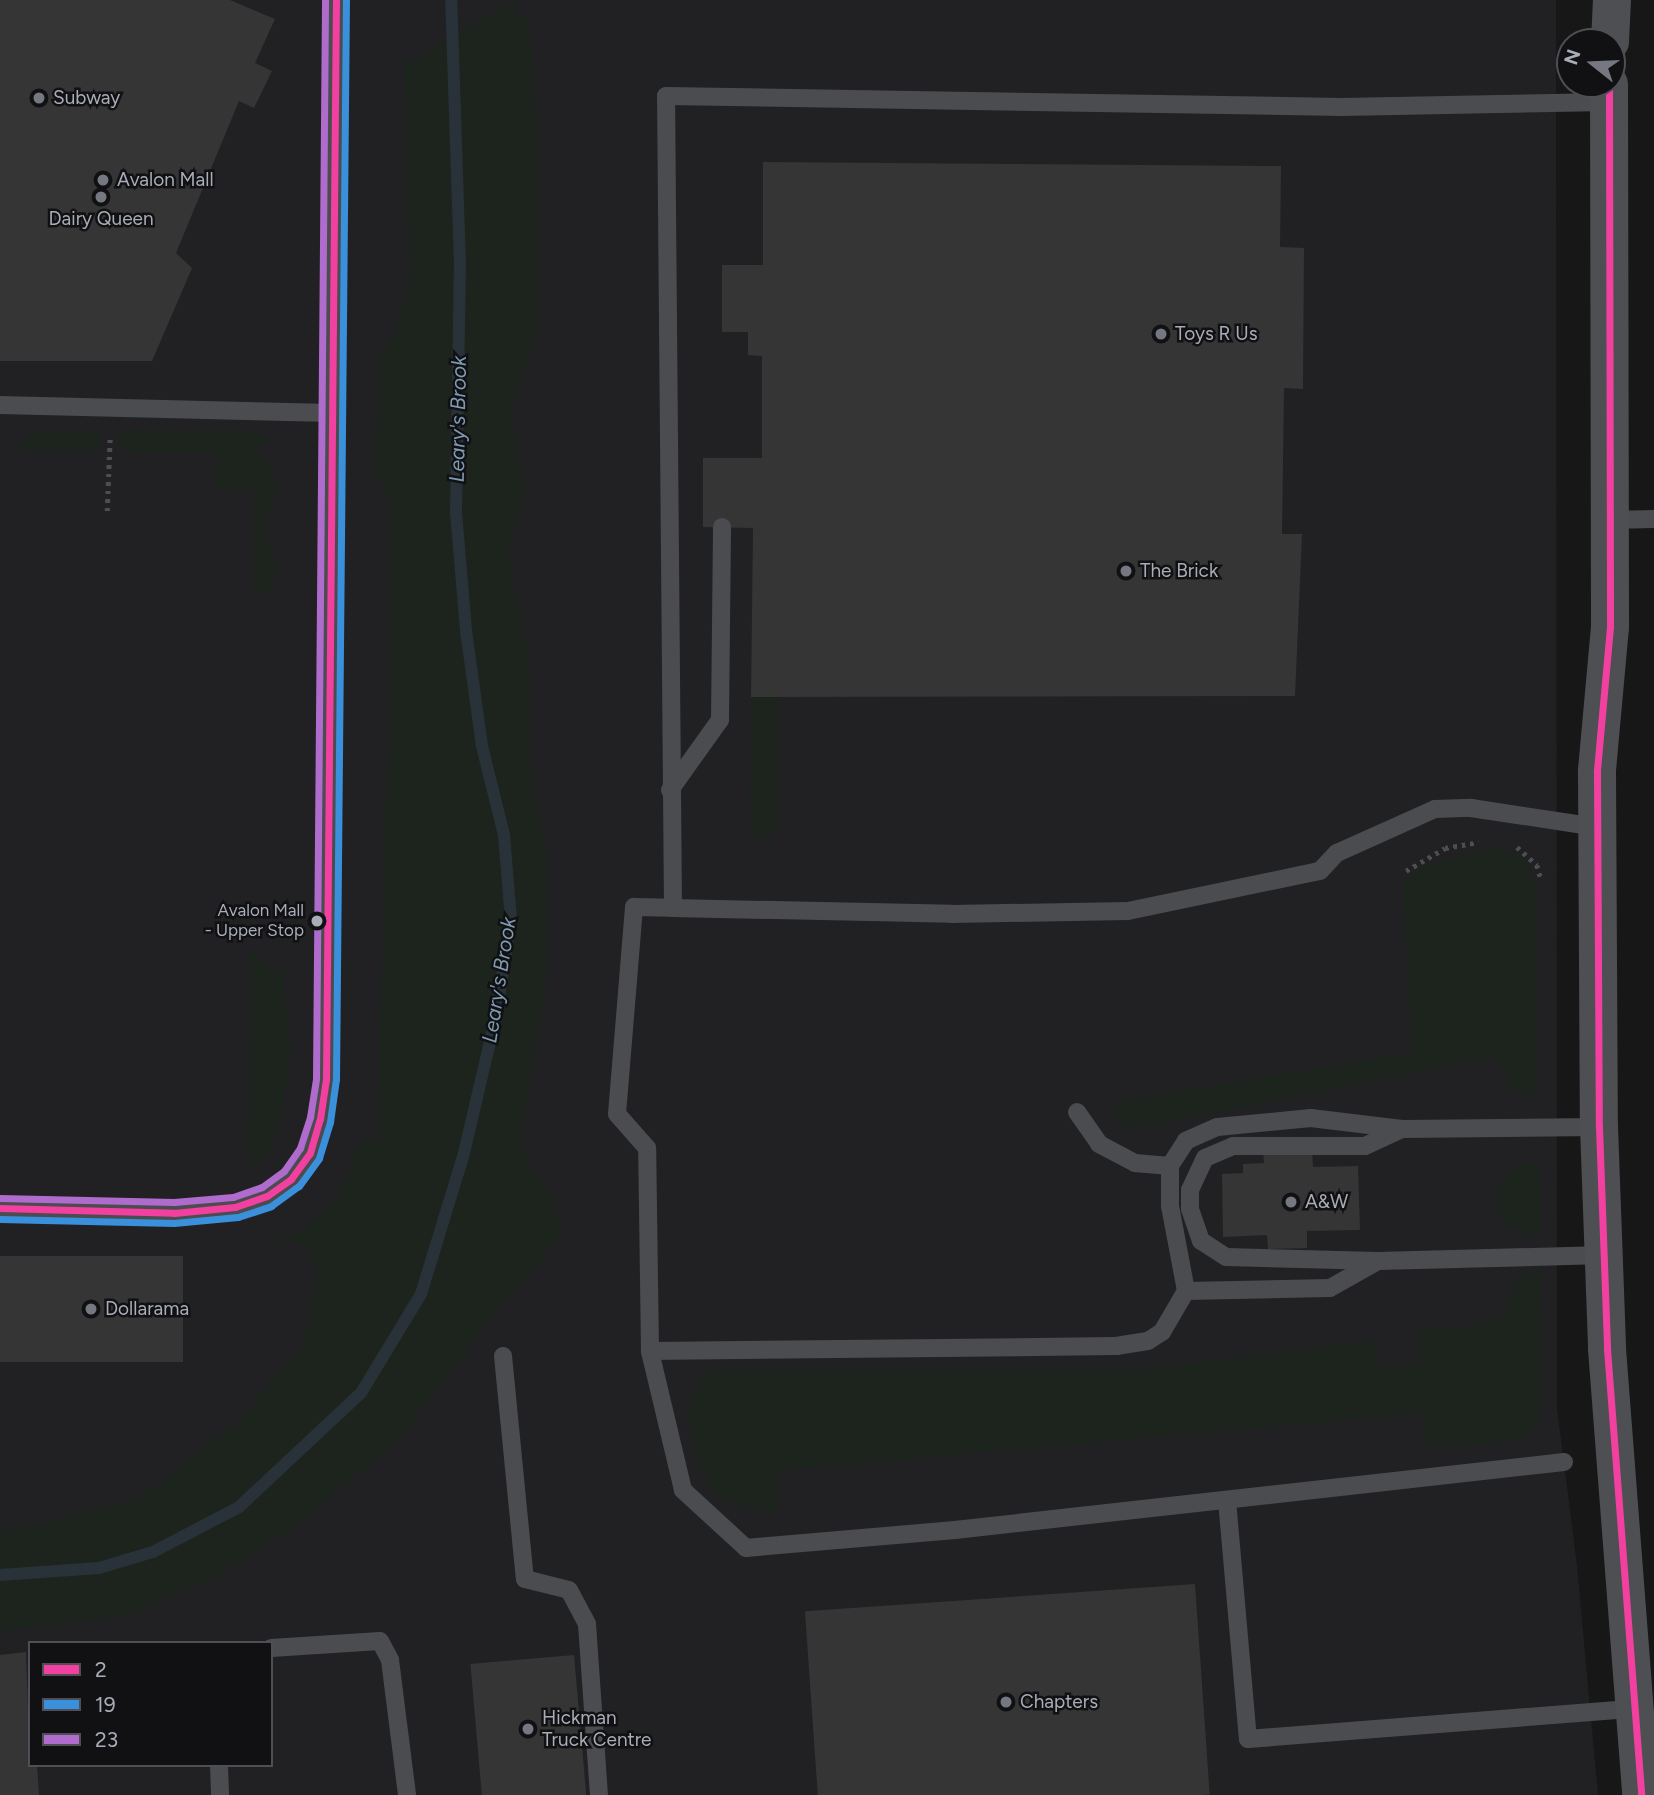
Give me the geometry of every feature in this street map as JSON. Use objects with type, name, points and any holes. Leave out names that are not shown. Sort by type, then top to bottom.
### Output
[{"type":"main road","points":[[1611,28],[1612,0]]},
{"type":"main road","points":[[1608,98],[1611,520],[1610,627],[1597,827],[1600,1127],[1604,1255],[1633,1709],[1641,1795]]},
{"type":"lane","points":[[0,1208],[174,1213],[235,1207],[267,1196],[291,1179],[310,1153],[326,1079],[335,0]]},
{"type":"lane","points":[[673,908],[666,96],[1342,107],[1556,96]]},
{"type":"lane","points":[[0,405],[332,413]]},
{"type":"lane","points":[[1611,520],[1654,519]]},
{"type":"lane","points":[[670,790],[720,720],[722,527]]},
{"type":"lane","points":[[1564,1462],[955,1531],[746,1548],[683,1490],[650,1351],[647,1148],[617,1114],[634,907],[952,914],[1128,911],[1320,871],[1337,853],[1435,809],[1471,808],[1597,827]]},
{"type":"lane","points":[[1077,1112],[1099,1144],[1135,1163],[1170,1166]]},
{"type":"lane","points":[[650,1351],[1116,1346],[1148,1341],[1162,1332],[1186,1291],[1170,1206],[1170,1166],[1186,1141],[1217,1127],[1311,1118],[1402,1129],[1600,1127]]},
{"type":"lane","points":[[1402,1129],[1366,1146],[1233,1146],[1205,1157],[1190,1190],[1190,1209],[1201,1241],[1226,1257],[1378,1261],[1604,1255]]},
{"type":"lane","points":[[1186,1291],[1330,1288],[1378,1261]]},
{"type":"lane","points":[[503,1356],[525,1579],[569,1590],[587,1624],[599,1795]]},
{"type":"lane","points":[[1227,1500],[1248,1739],[1633,1709]]},
{"type":"lane","points":[[273,1648],[380,1641],[390,1660],[407,1795]]},
{"type":"lane","points":[[219,1767],[220,1795]]},
{"type":"path","points":[[107,511],[108,451]]},
{"type":"path","points":[[1406,872],[1445,848],[1488,841]]},
{"type":"path","points":[[1509,844],[1526,851],[1541,879]]},
{"type":"shaded area","points":[[0,0],[1556,0],[1557,1408],[1577,1566],[1598,1795],[0,1795]]},
{"type":"shaded area","points":[[509,3],[529,26],[538,135],[536,337],[510,416],[526,490],[508,555],[530,668],[530,770],[547,849],[547,978],[519,1147],[551,1196],[562,1236],[511,1293],[403,1434],[311,1516],[216,1576],[129,1616],[0,1631],[0,1529],[24,1528],[140,1498],[239,1420],[304,1346],[318,1271],[310,1249],[292,1242],[267,1246],[300,1231],[335,1198],[352,1168],[358,1142],[378,1140],[387,760],[391,753],[391,497],[375,477],[379,354],[398,328],[410,275],[404,64]]},
{"type":"shaded area","points":[[120,430],[243,431],[271,437],[255,450],[270,464],[277,480],[265,531],[277,575],[274,584],[254,601],[254,489],[216,488],[217,452],[119,451]]},
{"type":"shaded area","points":[[32,431],[100,431],[98,451],[16,450]]},
{"type":"shaded area","points":[[779,696],[776,829],[770,840],[761,841],[753,835],[750,809],[751,697]]},
{"type":"shaded area","points":[[1500,846],[1525,858],[1536,886],[1536,1098],[1512,1091],[1498,1056],[1133,1129],[1116,1123],[1115,1110],[1123,1100],[1412,1053],[1403,882],[1423,865]]},
{"type":"shaded area","points":[[250,952],[258,953],[269,968],[283,972],[291,1047],[280,1126],[268,1152],[248,1167]]},
{"type":"shaded area","points":[[1539,1163],[1540,1236],[1529,1236],[1505,1225],[1496,1210],[1494,1194],[1514,1166]]},
{"type":"shaded area","points":[[1540,1270],[1543,1406],[1529,1434],[1511,1441],[1427,1448],[1423,1413],[777,1471],[777,1511],[752,1510],[728,1502],[712,1489],[697,1462],[692,1440],[687,1406],[702,1374],[709,1369],[1149,1369],[1374,1340],[1378,1366],[1419,1364],[1417,1330],[1480,1325],[1502,1315],[1515,1281],[1525,1272]]},
{"type":"building","name":"Avalon Mall","points":[[0,0],[230,0],[275,19],[255,63],[272,71],[254,108],[239,101],[176,253],[192,268],[152,361],[0,361]]},
{"type":"building","points":[[763,162],[1281,166],[1280,247],[1304,248],[1303,389],[1284,388],[1282,534],[1302,534],[1295,696],[751,697],[753,528],[703,527],[703,458],[762,458],[762,356],[748,355],[748,332],[722,332],[722,265],[763,265]]},
{"type":"building","name":"A&W","points":[[1312,1149],[1313,1167],[1358,1166],[1360,1230],[1307,1231],[1307,1248],[1268,1249],[1267,1235],[1223,1237],[1222,1174],[1243,1173],[1243,1164],[1264,1163],[1263,1150]]},
{"type":"building","name":"Dollarama","points":[[0,1256],[183,1256],[183,1362],[0,1362]]},
{"type":"building","name":"Chapters","points":[[1195,1584],[1210,1794],[818,1795],[805,1611]]},
{"type":"building","points":[[26,1652],[28,1767],[37,1767],[39,1795],[0,1795],[0,1655]]},
{"type":"building","name":"Hickman Truck Centre","points":[[574,1655],[586,1795],[482,1795],[470,1664]]},
{"type":"waterway","name":"Leary's Brook","points":[[0,1575],[99,1568],[153,1552],[239,1507],[361,1393],[421,1294],[463,1157],[496,1016],[511,920],[504,835],[482,746],[466,631],[456,513],[460,265],[451,0]]},
{"type":"transit line","name":"23","points":[[0,1198],[174,1202],[233,1197],[262,1187],[284,1171],[300,1148],[310,1117],[316,1078],[325,0]]},
{"type":"transit line","name":"2","points":[[0,1208],[174,1213],[235,1207],[267,1196],[291,1179],[310,1153],[320,1119],[326,1079],[336,0]]},
{"type":"transit line","name":"19","points":[[0,1219],[174,1223],[238,1217],[271,1206],[299,1186],[319,1158],[330,1122],[336,1079],[346,0]]},
{"type":"transit line","name":"2","points":[[1609,98],[1610,627],[1597,771],[1599,1127],[1607,1349],[1641,1795]]},
{"type":"place","name":"Subway","points":[[39,98]]},
{"type":"place","name":"Avalon Mall","points":[[103,180]]},
{"type":"place","name":"Dairy Queen","points":[[101,197]]},
{"type":"place","name":"Toys R Us","points":[[1161,334]]},
{"type":"place","name":"The Brick","points":[[1126,571]]},
{"type":"place","name":"Avalon Mall - Upper Stop","points":[[317,921]]},
{"type":"place","name":"A&W","points":[[1291,1202]]},
{"type":"place","name":"Dollarama","points":[[91,1309]]},
{"type":"place","name":"Chapters","points":[[1006,1702]]},
{"type":"place","name":"Hickman Truck Centre","points":[[528,1729]]}]
